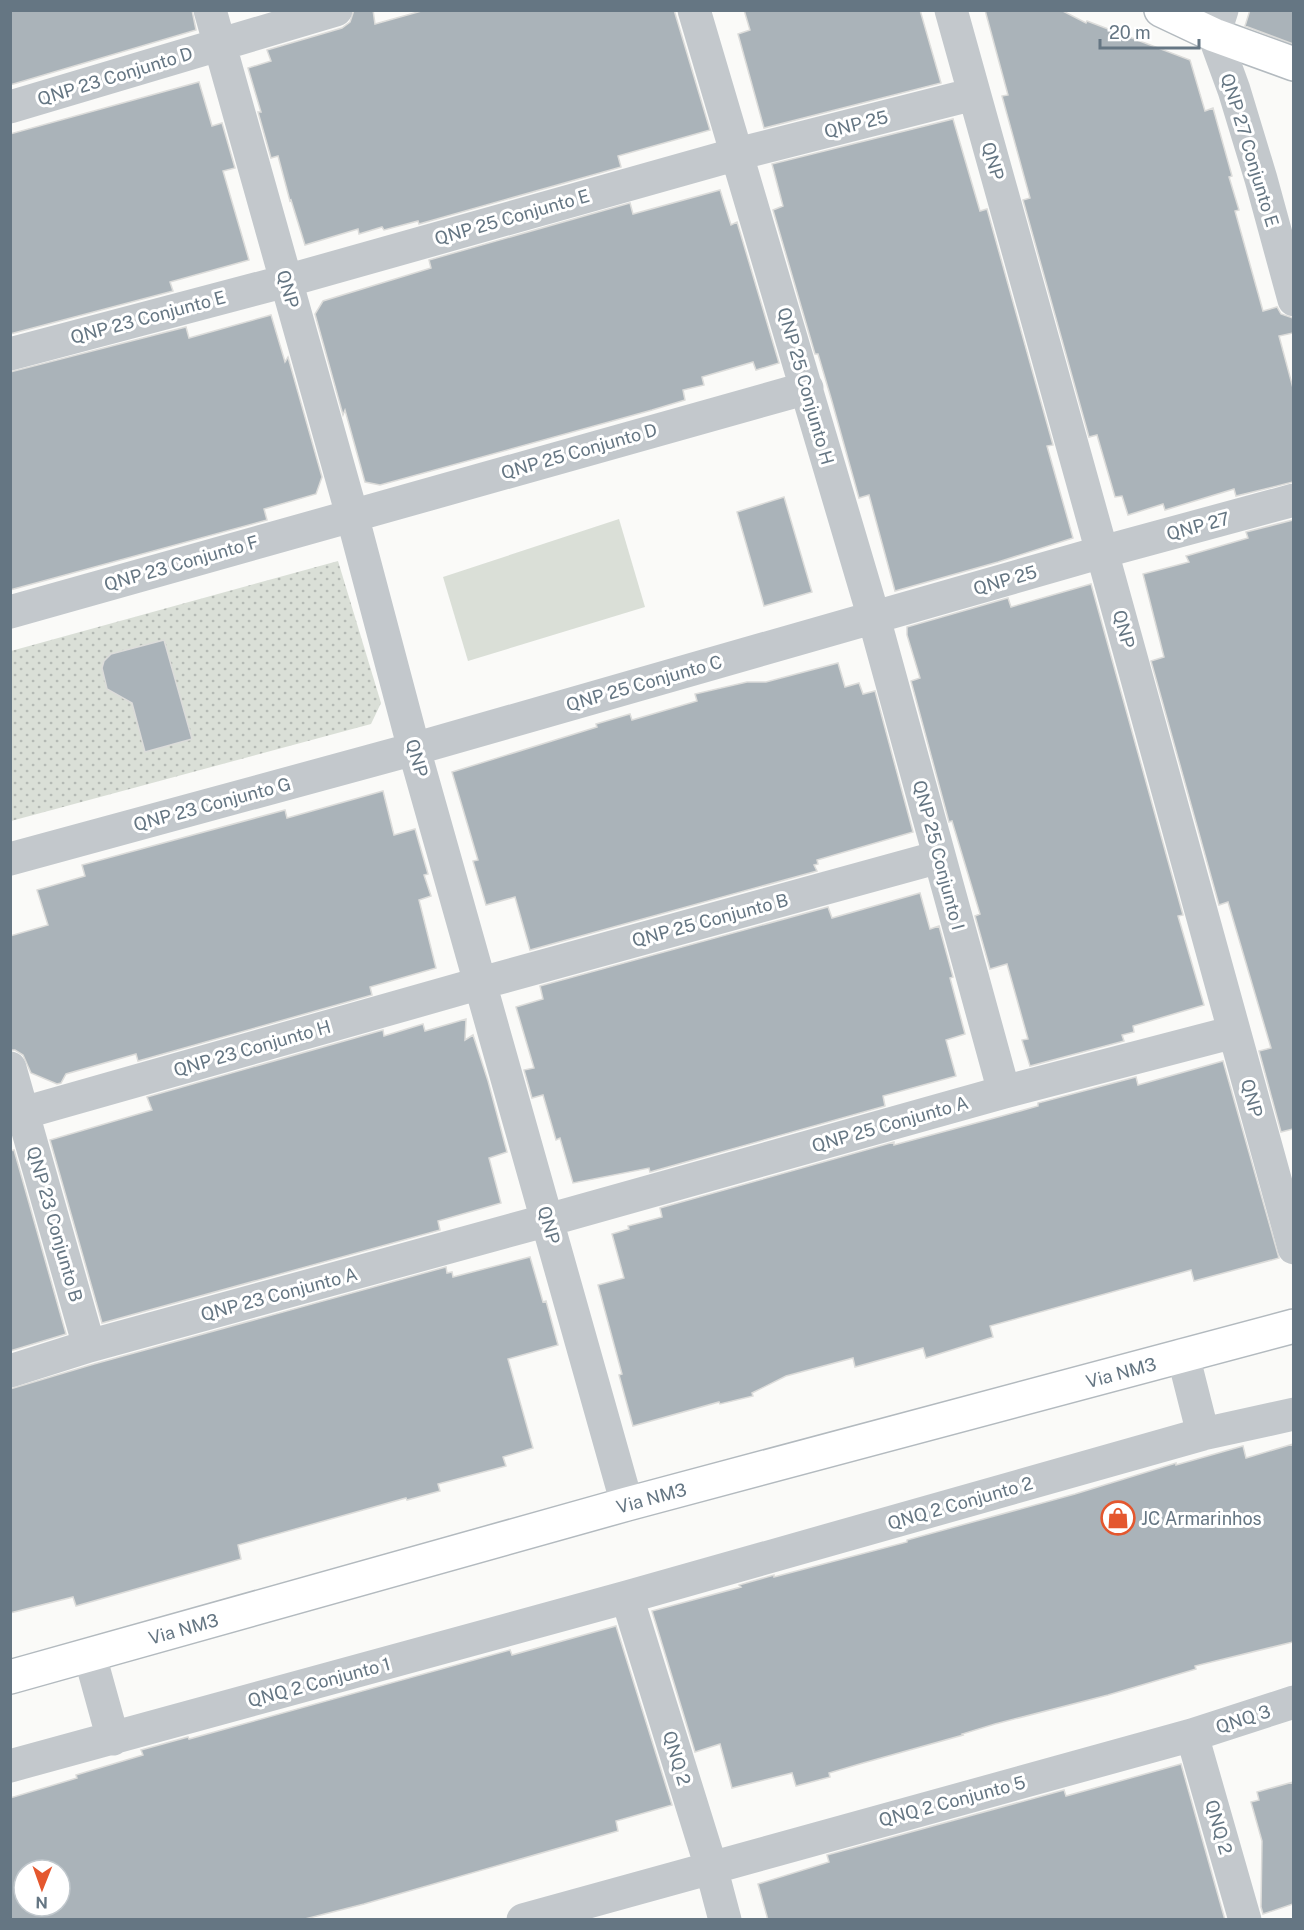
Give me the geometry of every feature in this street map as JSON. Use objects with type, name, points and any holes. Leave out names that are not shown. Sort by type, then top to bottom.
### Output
[{"type":"main road","points":[[1161,10],[1218,23],[1293,64]]},
{"type":"main road","name":"Via NM3","points":[[10,1677],[627,1504],[1293,1326]]},
{"type":"street","name":"QNP","points":[[210,10],[352,515],[414,749],[627,1504]]},
{"type":"street","name":"QNP 23 Conjunto D","points":[[10,107],[336,10]]},
{"type":"street","name":"QNP 25 Conjunto H","points":[[694,10],[874,618]]},
{"type":"street","name":"QNP","points":[[951,10],[1293,1248]]},
{"type":"street","name":"QNP 27 Conjunto E","points":[[1218,23],[1234,90],[1261,179],[1293,300]]},
{"type":"street","name":"QNP 25","points":[[737,154],[974,94]]},
{"type":"street","name":"QNP 25 Conjunto E","points":[[286,281],[737,154]]},
{"type":"street","name":"QNP 23 Conjunto E","points":[[10,354],[286,281]]},
{"type":"street","name":"QNP 25 Conjunto D","points":[[352,515],[807,388]]},
{"type":"street","name":"QNP 27","points":[[1102,552],[1293,500]]},
{"type":"street","name":"QNP 23 Conjunto F","points":[[10,612],[352,515]]},
{"type":"street","name":"QNP 25","points":[[874,618],[1102,552]]},
{"type":"street","name":"QNP 25 Conjunto C","points":[[414,749],[874,618]]},
{"type":"street","name":"QNP 25 Conjunto I","points":[[874,618],[1004,1092]]},
{"type":"street","name":"QNP 23 Conjunto G","points":[[10,859],[414,749]]},
{"type":"street","name":"QNP 25 Conjunto B","points":[[481,983],[939,857]]},
{"type":"street","name":"QNP 23 Conjunto H","points":[[23,1113],[481,983]]},
{"type":"street","name":"QNP 25 Conjunto A","points":[[548,1221],[1004,1092],[1234,1032]]},
{"type":"street","name":"QNP 23 Conjunto B","points":[[10,1068],[89,1346]]},
{"type":"street","name":"QNP 23 Conjunto A","points":[[10,1371],[89,1346],[548,1221]]},
{"type":"street","points":[[1184,1355],[1203,1434]]},
{"type":"street","name":"QNQ 2 Conjunto 2","points":[[627,1597],[1203,1434],[1293,1414]]},
{"type":"street","name":"QNQ 2 Conjunto 1","points":[[10,1766],[627,1597]]},
{"type":"street","name":"QNQ 2","points":[[627,1597],[711,1867],[725,1920]]},
{"type":"street","points":[[90,1656],[113,1739]]},
{"type":"street","name":"QNQ 3","points":[[1192,1736],[1293,1702]]},
{"type":"street","name":"QNQ 2","points":[[1192,1736],[1245,1920]]},
{"type":"street","name":"QNQ 2 Conjunto 5","points":[[523,1920],[1192,1736]]},
{"type":"shaded area","points":[[619,519],[645,607],[468,661],[443,577]]},
{"type":"shaded area","points":[[338,561],[381,703],[371,724],[11,821],[11,651]]},
{"type":"building","points":[[10,10],[192,10],[196,30],[10,85]]},
{"type":"building","points":[[354,10],[373,10],[375,24],[425,10],[674,10],[710,130],[618,156],[621,167],[419,224],[418,221],[384,230],[382,227],[359,234],[358,229],[305,245],[278,156],[271,158],[248,68],[271,61],[267,50],[342,28],[350,22]]},
{"type":"building","points":[[744,10],[920,10],[941,83],[764,128],[738,34],[750,30]]},
{"type":"building","points":[[985,10],[1061,10],[1086,23],[1087,21],[1190,60],[1205,111],[1213,108],[1232,176],[1229,177],[1239,210],[1235,211],[1263,311],[1277,307],[1281,314],[1293,318],[1293,333],[1279,336],[1293,388],[1293,482],[1236,496],[1234,489],[1165,510],[1163,504],[1128,515],[1122,496],[1115,497],[1097,435],[1089,437],[1023,200],[1030,198],[1002,96],[1008,95]]},
{"type":"building","points":[[1250,10],[1293,10],[1293,44],[1245,26]]},
{"type":"building","points":[[199,82],[212,126],[222,123],[235,168],[223,171],[249,260],[170,282],[173,291],[10,334],[10,134]]},
{"type":"building","points":[[953,119],[980,211],[987,209],[1053,445],[1047,446],[1073,538],[895,591],[869,495],[859,498],[818,354],[815,354],[773,210],[783,206],[772,164]]},
{"type":"building","points":[[720,190],[731,225],[737,222],[779,363],[756,370],[753,362],[702,377],[704,385],[683,390],[685,400],[652,410],[380,485],[365,482],[345,410],[343,415],[315,314],[323,301],[431,268],[429,260],[630,203],[633,214]]},
{"type":"building","points":[[271,315],[285,362],[288,357],[322,477],[316,494],[264,509],[267,520],[10,590],[10,372],[186,327],[189,338]]},
{"type":"building","points":[[784,497],[812,592],[764,606],[737,512]]},
{"type":"building","points":[[1293,520],[1293,1129],[1281,1132],[1259,1051],[1271,1048],[1228,902],[1219,905],[1151,661],[1164,657],[1143,574],[1189,562],[1186,556],[1248,538],[1246,532]]},
{"type":"building","points":[[1091,584],[1183,915],[1178,916],[1204,1005],[1133,1026],[1134,1032],[1122,1035],[1124,1041],[1030,1066],[1022,1040],[1028,1039],[1007,964],[990,969],[975,916],[980,914],[952,821],[949,822],[911,681],[920,678],[907,635],[907,627],[1008,598],[1011,607]]},
{"type":"building","points":[[164,640],[192,739],[145,752],[132,703],[107,689],[102,668],[104,661],[111,654]]},
{"type":"building","points":[[838,663],[845,687],[859,683],[863,694],[875,691],[913,832],[817,860],[818,864],[814,865],[817,871],[530,950],[515,897],[486,905],[473,861],[478,860],[452,772],[597,727],[596,724],[630,714],[632,720],[697,701],[695,694],[747,682],[766,682]]},
{"type":"building","points":[[383,791],[394,835],[415,829],[428,874],[424,875],[431,896],[419,900],[436,968],[370,987],[372,995],[138,1061],[136,1054],[66,1074],[61,1083],[57,1084],[31,1073],[23,1055],[10,1050],[10,936],[48,925],[37,890],[85,876],[82,865],[285,810],[287,818]]},
{"type":"building","points":[[920,893],[930,929],[939,926],[965,1034],[946,1040],[956,1076],[883,1096],[885,1106],[650,1172],[649,1168],[573,1183],[560,1138],[556,1140],[543,1095],[532,1098],[524,1070],[534,1068],[516,1007],[543,999],[540,986],[828,907],[832,918]]},
{"type":"building","points":[[466,1019],[465,1040],[473,1035],[507,1152],[489,1158],[501,1203],[438,1221],[440,1230],[102,1323],[50,1140],[152,1110],[147,1097],[383,1030],[384,1036],[423,1024],[425,1031]]},
{"type":"building","points":[[1223,1061],[1279,1258],[1194,1281],[1191,1270],[990,1326],[993,1337],[926,1358],[923,1348],[855,1367],[853,1358],[786,1376],[752,1393],[753,1396],[720,1404],[719,1402],[633,1426],[619,1375],[622,1374],[598,1285],[624,1278],[612,1234],[629,1229],[628,1226],[662,1217],[660,1208],[894,1142],[894,1145],[1002,1116],[1038,1106],[1038,1103],[1136,1077],[1138,1085]]},
{"type":"building","points":[[14,1150],[66,1334],[10,1351],[10,1151]]},
{"type":"building","points":[[530,1257],[543,1302],[546,1301],[558,1345],[508,1359],[533,1448],[503,1457],[506,1466],[438,1484],[440,1491],[407,1500],[406,1498],[238,1545],[241,1559],[76,1606],[73,1597],[10,1613],[10,1389],[446,1267],[447,1273],[452,1272],[453,1277]]},
{"type":"building","points":[[1293,1444],[1293,1642],[1195,1666],[1196,1669],[1108,1695],[995,1724],[829,1773],[830,1777],[796,1786],[792,1773],[732,1788],[720,1744],[695,1752],[652,1611],[741,1587],[739,1585],[774,1575],[774,1577],[907,1542],[907,1540],[1075,1494],[1176,1463],[1176,1465],[1243,1446],[1246,1458]]},
{"type":"building","points":[[616,1626],[672,1805],[616,1821],[618,1831],[301,1920],[10,1920],[10,1798],[143,1755],[141,1750],[188,1737],[189,1739],[510,1650],[512,1655]]},
{"type":"building","points":[[1181,1764],[1225,1920],[768,1920],[758,1884],[829,1862],[827,1855],[1064,1790],[1066,1796]]},
{"type":"building","points":[[1293,1782],[1293,1904],[1263,1914],[1261,1907],[1262,1841],[1251,1802],[1259,1800],[1257,1792]]},
{"type":"place","name":"JC Armarinhos","points":[[1118,1518]]}]
